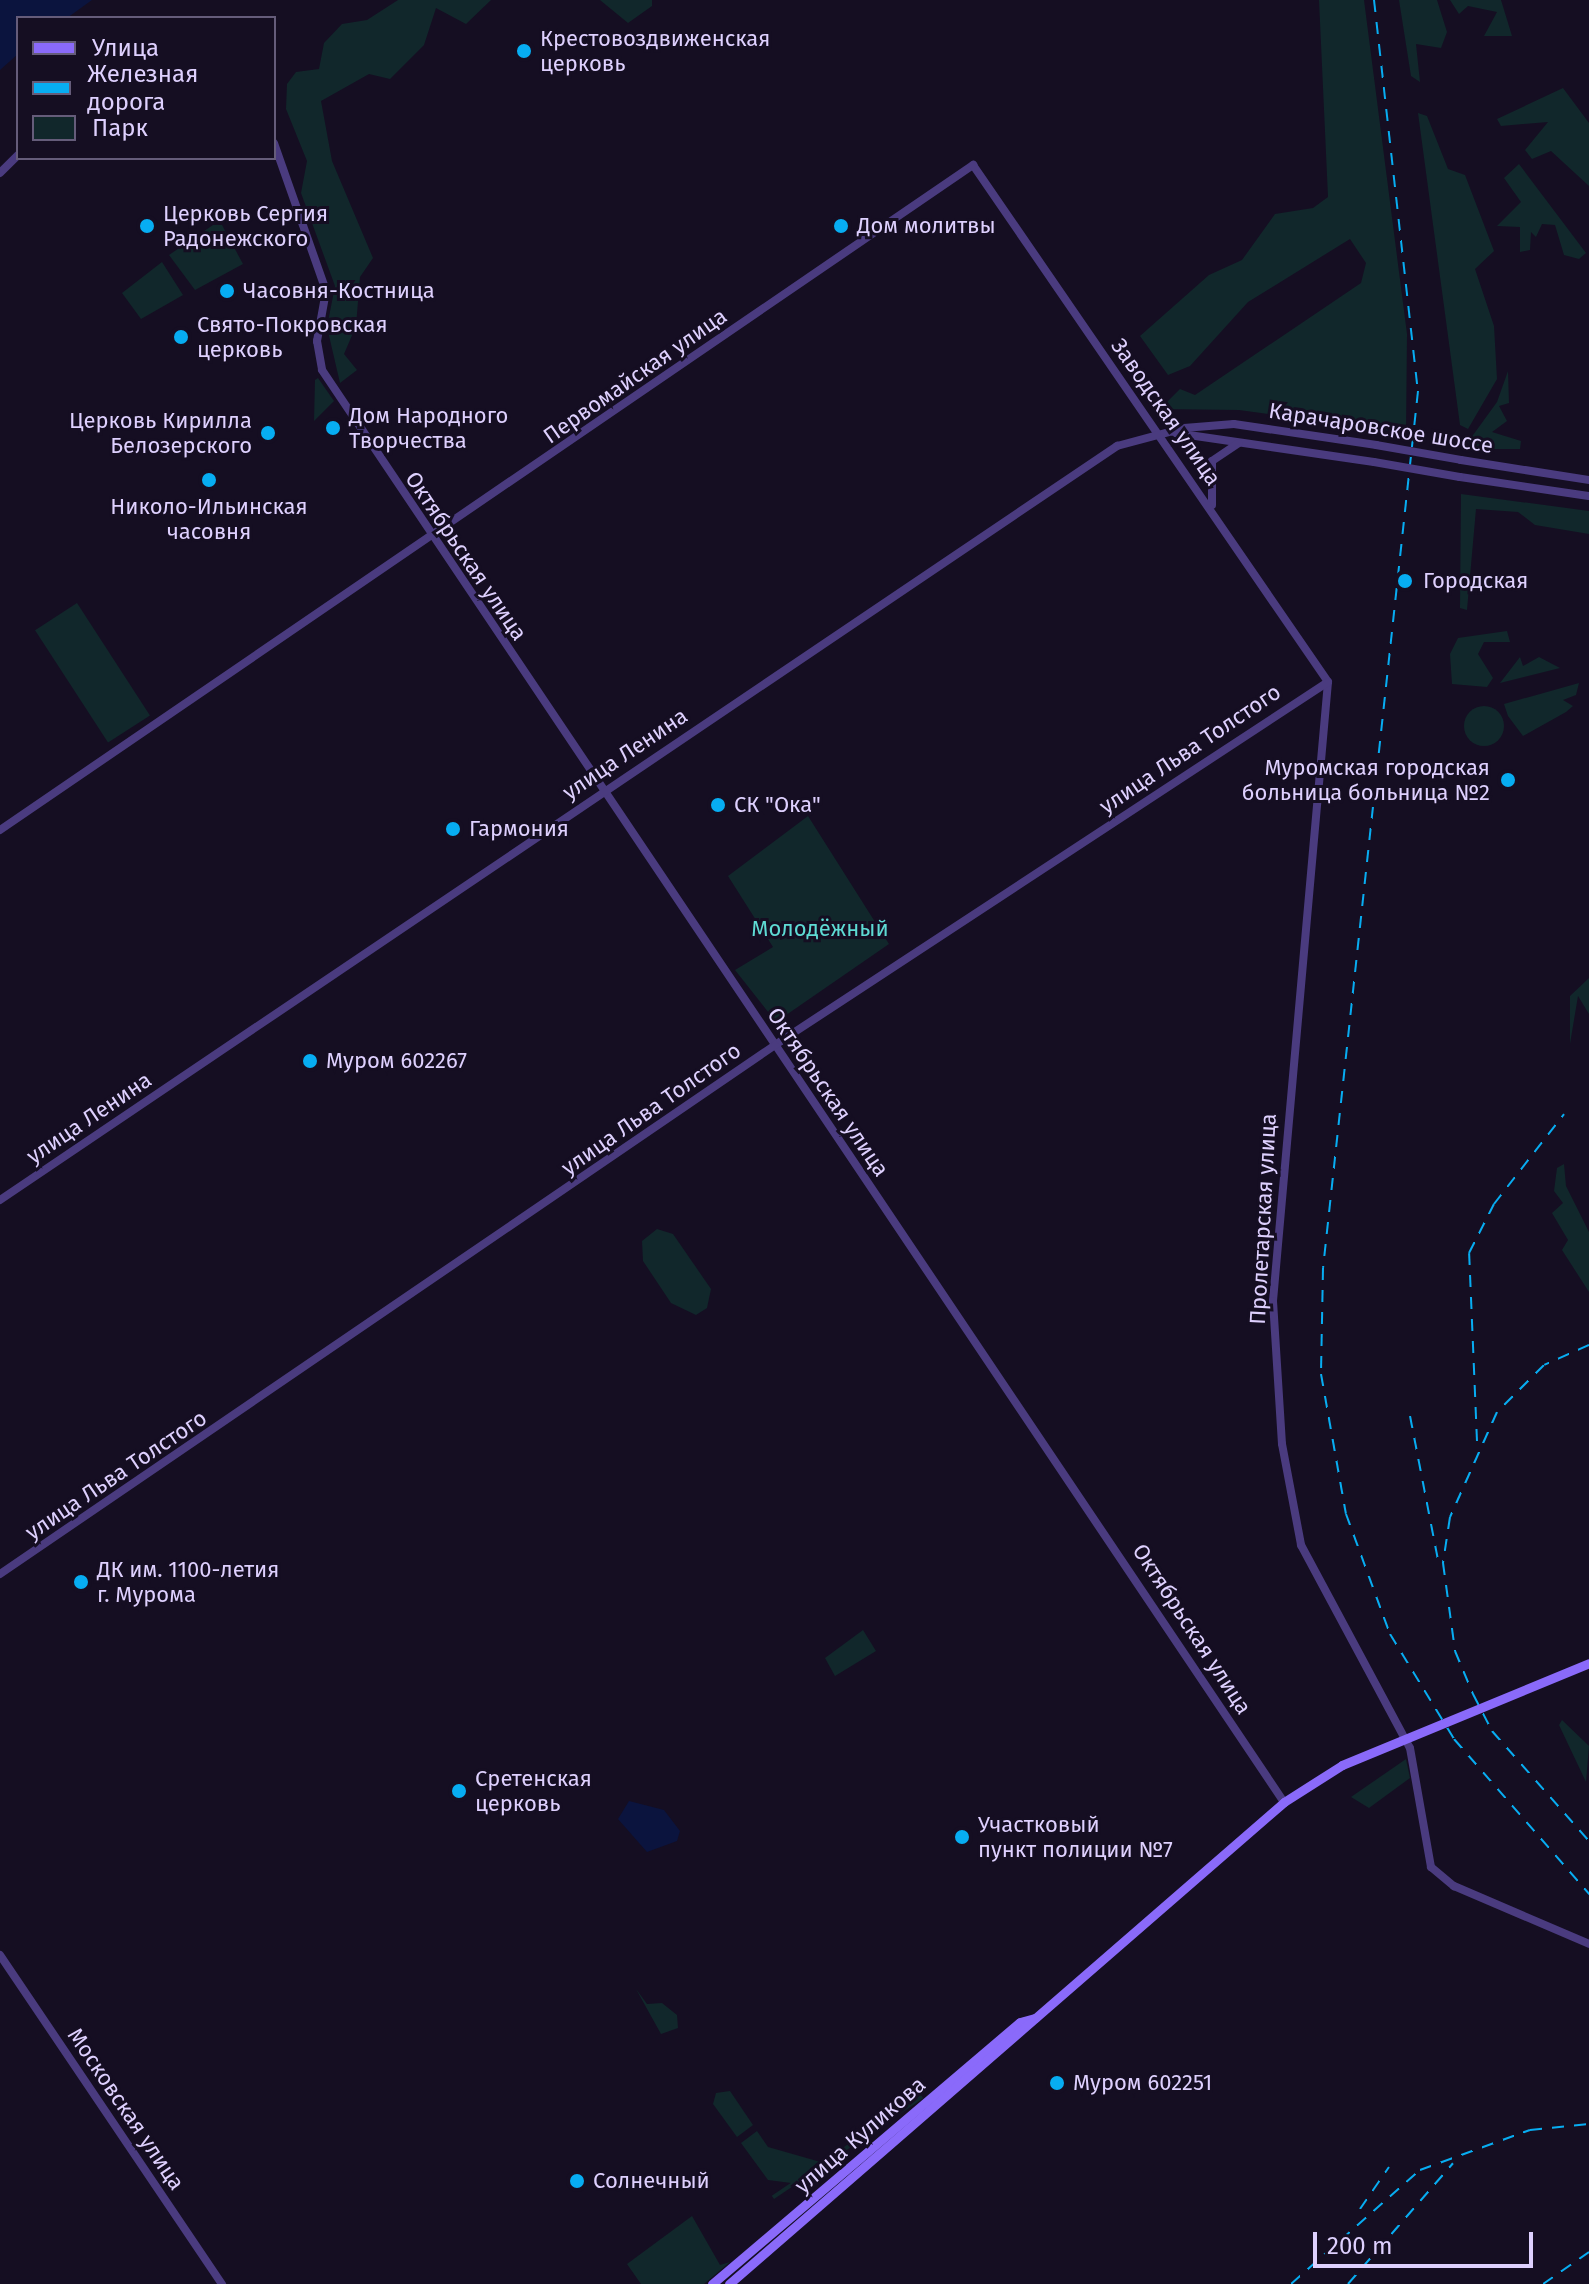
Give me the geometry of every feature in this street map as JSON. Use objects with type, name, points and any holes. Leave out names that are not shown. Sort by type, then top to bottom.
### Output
[{"type":"main road","name":"улица Куликова","points":[[729,2284],[1284,1802],[1342,1765],[1589,1663]]},
{"type":"main road","name":"улица Куликова","points":[[712,2284],[1020,2022],[1035,2018]]},
{"type":"street","name":"Октябрьская улица","points":[[276,149],[326,291],[318,357],[344,403],[1284,1802]]},
{"type":"street","points":[[0,173],[16,157]]},
{"type":"street","name":"Заводская улица","points":[[973,165],[1162,432],[1328,682]]},
{"type":"street","name":"Первомайская улица","points":[[0,830],[432,538],[973,165]]},
{"type":"street","points":[[1201,436],[1203,426]]},
{"type":"street","name":"Карачаровское шоссе","points":[[1162,432],[1203,426],[1258,426],[1589,480]]},
{"type":"street","name":"Карачаровское шоссе","points":[[1162,432],[1245,441],[1589,496]]},
{"type":"street","name":"улица Ленина","points":[[0,1200],[1117,446],[1162,432]]},
{"type":"street","points":[[1213,509],[1212,461],[1245,441]]},
{"type":"street","name":"улица Льва Толстого","points":[[0,1574],[774,1046],[1328,682]]},
{"type":"street","name":"Пролетарская улица","points":[[1328,682],[1332,703],[1273,1301],[1282,1444],[1301,1545],[1319,1591],[1403,1732],[1415,1766],[1426,1857],[1437,1874],[1589,1944]]},
{"type":"street","name":"Московская улица","points":[[0,1955],[222,2284]]},
{"type":"green space","points":[[398,0],[491,0],[466,24],[436,8],[424,45],[390,79],[369,74],[321,101],[332,161],[373,258],[360,277],[356,326],[344,354],[357,370],[340,383],[327,327],[335,286],[301,193],[307,161],[286,109],[287,84],[296,72],[319,69],[324,43],[342,24],[367,20]]},
{"type":"green space","points":[[600,0],[652,0],[652,6],[628,23]]},
{"type":"green space","points":[[1319,0],[1364,0],[1407,334],[1406,433],[1239,410],[1160,409],[1180,389],[1195,395],[1361,283],[1366,263],[1350,239],[1248,302],[1190,366],[1168,375],[1140,336],[1209,275],[1242,260],[1275,214],[1313,208],[1328,197]]},
{"type":"green space","points":[[1399,0],[1437,0],[1447,32],[1441,48],[1416,44],[1420,82],[1411,76]]},
{"type":"green space","points":[[1450,0],[1501,0],[1512,36],[1484,36],[1497,12],[1468,6],[1459,14]]},
{"type":"green space","points":[[1563,88],[1589,123],[1589,186],[1551,151],[1532,159],[1525,150],[1548,122],[1501,126],[1497,119]]},
{"type":"green space","points":[[1418,113],[1427,116],[1448,169],[1465,175],[1494,251],[1475,269],[1494,326],[1497,379],[1468,429],[1460,425]]},
{"type":"green space","points":[[1519,164],[1586,253],[1579,259],[1564,255],[1555,225],[1542,224],[1536,237],[1531,232],[1530,250],[1520,252],[1520,227],[1497,226],[1521,202],[1504,178]]},
{"type":"green space","points":[[213,225],[222,225],[243,264],[195,290],[169,255]]},
{"type":"green space","points":[[162,262],[183,295],[141,319],[122,293]]},
{"type":"green space","points":[[1508,371],[1509,403],[1499,406],[1507,421],[1492,432],[1521,441],[1520,449],[1473,449],[1468,442],[1497,402]]},
{"type":"green space","points":[[318,378],[334,401],[314,421],[315,380]]},
{"type":"green space","points":[[1461,494],[1589,511],[1589,534],[1535,525],[1518,512],[1476,509],[1467,610],[1460,608]]},
{"type":"green space","points":[[77,603],[150,715],[108,743],[35,630]]},
{"type":"green space","points":[[1507,631],[1510,642],[1484,642],[1478,654],[1493,678],[1487,687],[1452,684],[1450,654],[1458,638]]},
{"type":"green space","points":[[1520,657],[1523,666],[1539,657],[1560,668],[1500,683]]},
{"type":"green space","points":[[1579,683],[1576,695],[1563,700],[1573,706],[1523,736],[1508,716],[1504,704]]},
{"type":"green space","points":[[1484,706],[1498,712],[1504,726],[1498,740],[1484,746],[1470,740],[1464,726],[1470,712]]},
{"type":"green space","name":"Молодёжный","points":[[808,816],[889,944],[776,1022],[735,970],[773,947],[728,876]]},
{"type":"green space","points":[[1589,978],[1589,1014],[1578,996],[1570,1044],[1570,996]]},
{"type":"green space","points":[[1564,1164],[1566,1186],[1589,1232],[1589,1292],[1562,1250],[1568,1240],[1552,1213],[1563,1203],[1554,1191],[1557,1168]]},
{"type":"green space","points":[[657,1229],[673,1234],[711,1289],[707,1308],[696,1315],[671,1303],[643,1261],[642,1241]]},
{"type":"green space","points":[[863,1630],[876,1651],[835,1676],[825,1658]]},
{"type":"green space","points":[[1562,1720],[1589,1746],[1586,1782],[1559,1725]]},
{"type":"green space","points":[[1406,1759],[1410,1778],[1369,1808],[1351,1797]]},
{"type":"green space","points":[[636,1989],[647,2004],[662,2003],[677,2015],[678,2028],[661,2034]]},
{"type":"green space","points":[[730,2091],[753,2125],[737,2137],[713,2104],[716,2093]]},
{"type":"green space","points":[[921,2095],[923,2098],[774,2199],[772,2196]]},
{"type":"green space","points":[[757,2131],[768,2147],[831,2165],[807,2185],[768,2180],[741,2143]]},
{"type":"green space","points":[[692,2216],[720,2265],[730,2262],[704,2284],[641,2284],[627,2264]]},
{"type":"shaded area","points":[[0,0],[92,0],[70,16],[16,16],[16,56],[0,70]]},
{"type":"shaded area","points":[[629,1801],[664,1810],[680,1831],[677,1841],[647,1852],[618,1819]]},
{"type":"railway","points":[[1374,0],[1418,391],[1323,1268],[1321,1374],[1346,1514],[1390,1634],[1454,1739],[1589,1894]]},
{"type":"railway","points":[[1477,1441],[1469,1253],[1494,1204],[1564,1114]]},
{"type":"railway","points":[[1589,1345],[1544,1365],[1497,1412],[1450,1517],[1443,1563],[1455,1651],[1492,1731],[1589,1841]]},
{"type":"railway","points":[[1410,1416],[1438,1560]]},
{"type":"railway","points":[[1291,2284],[1420,2170],[1530,2130],[1589,2124]]},
{"type":"railway","points":[[1348,2284],[1453,2163]]},
{"type":"railway","points":[[1360,2209],[1389,2167]]},
{"type":"railway","points":[[1543,2284],[1589,2252]]},
{"type":"place","name":"Крестовоздвиженская церковь","points":[[524,51]]},
{"type":"place","name":"Церковь Сергия Радонежского","points":[[147,226]]},
{"type":"place","name":"Дом молитвы","points":[[841,226]]},
{"type":"place","name":"Часовня-Костница","points":[[227,291]]},
{"type":"place","name":"Свято-Покровская церковь","points":[[181,337]]},
{"type":"place","name":"Дом Народного Творчества","points":[[333,428]]},
{"type":"place","name":"Церковь Кирилла Белозерского","points":[[268,433]]},
{"type":"place","name":"Николо-Ильинская часовня","points":[[209,480]]},
{"type":"place","name":"Городская","points":[[1405,581]]},
{"type":"place","name":"Муромская городская больница больница №2","points":[[1508,780]]},
{"type":"place","name":"СК \"Ока\"","points":[[718,805]]},
{"type":"place","name":"Гармония","points":[[453,829]]},
{"type":"place","name":"Муром 602267","points":[[310,1061]]},
{"type":"place","name":"ДК им. 1100-летия г. Мурома","points":[[81,1582]]},
{"type":"place","name":"Сретенская церковь","points":[[459,1791]]},
{"type":"place","name":"Участковый пункт полиции №7","points":[[962,1837]]},
{"type":"place","name":"Муром 602251","points":[[1057,2083]]},
{"type":"place","name":"Солнечный","points":[[577,2181]]}]
